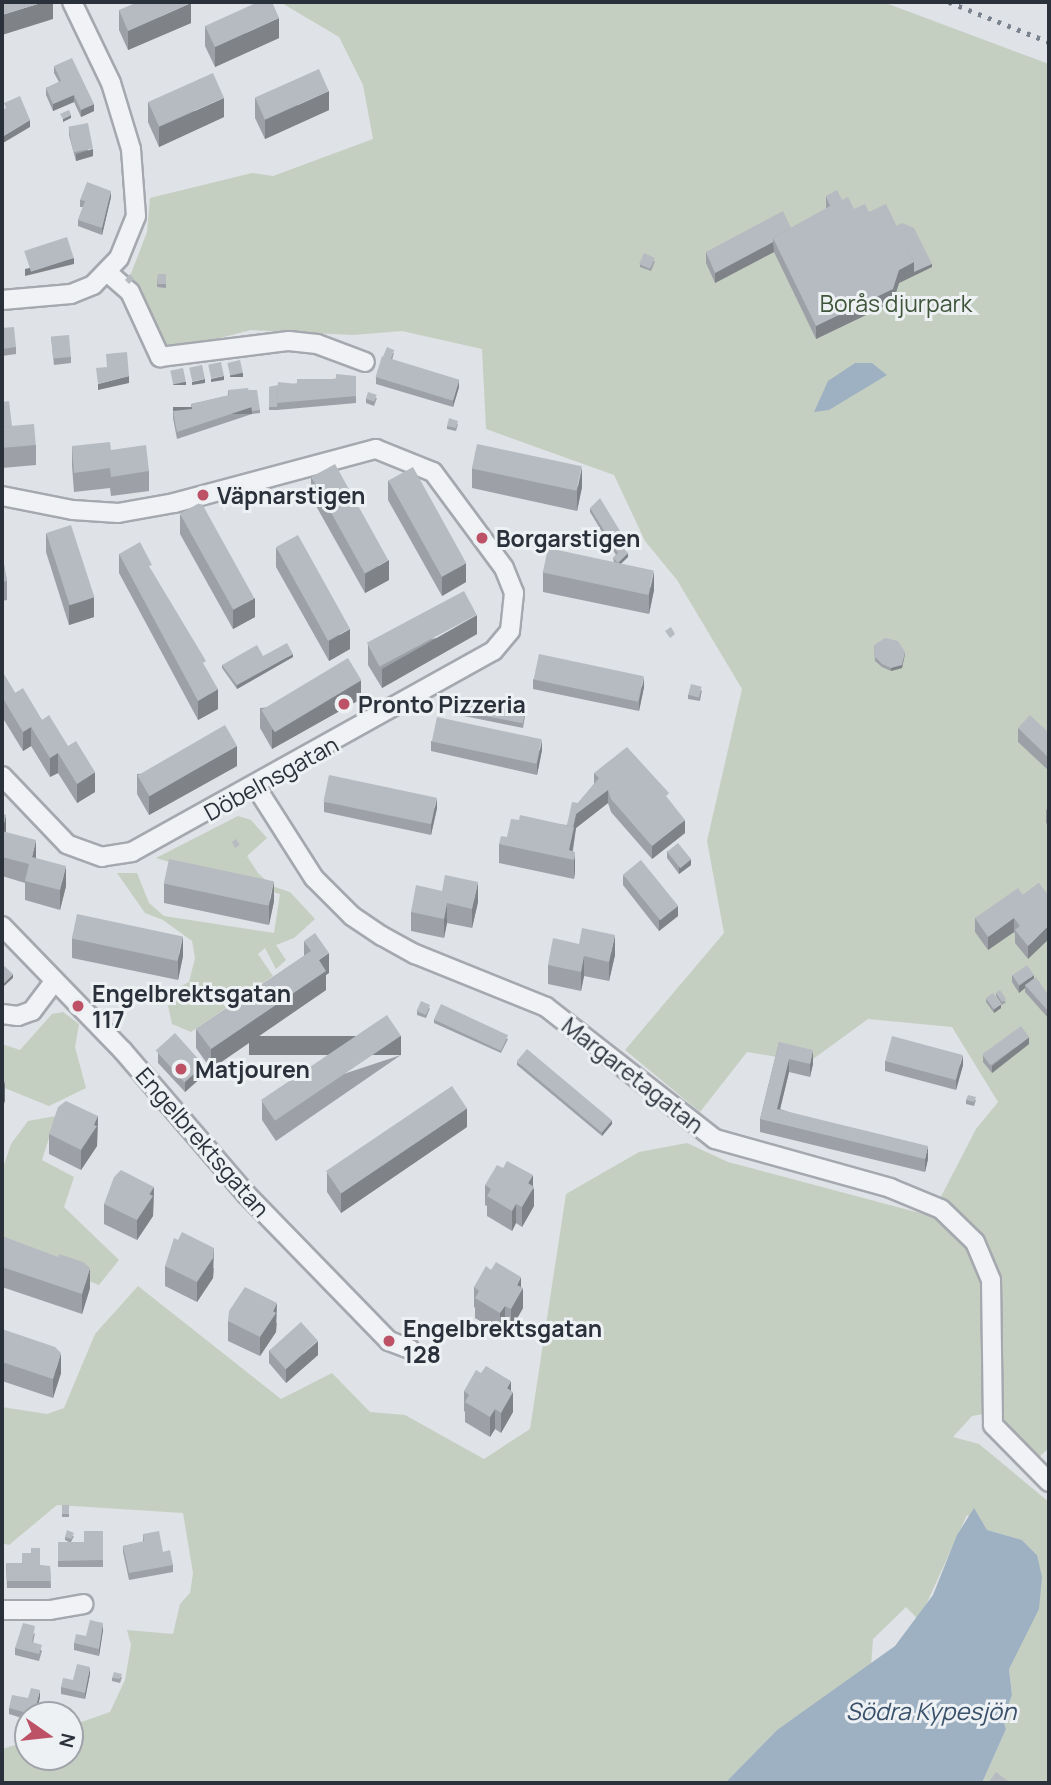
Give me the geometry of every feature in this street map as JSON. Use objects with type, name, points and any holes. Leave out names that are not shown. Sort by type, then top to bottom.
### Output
[{"type":"street","points":[[2,300],[71,294],[93,285],[107,272],[128,240],[137,193],[131,149],[107,72],[72,2]]},
{"type":"street","points":[[107,272],[130,292],[160,357],[289,341],[317,344],[365,362]]},
{"type":"street","name":"Döbelnsgatan","points":[[2,496],[73,510],[118,513],[174,503],[376,449],[433,471],[505,568],[514,593],[510,631],[493,652],[256,787],[132,852],[102,857],[67,844],[2,776]]},
{"type":"street","name":"Margaretagatan","points":[[256,787],[314,878],[352,916],[382,936],[415,954],[547,1007],[715,1139],[890,1188],[941,1209],[975,1242],[991,1280],[993,1425],[1049,1482]]},
{"type":"street","name":"Engelbrektsgatan","points":[[2,926],[123,1051],[246,1194],[389,1341],[410,1349]]},
{"type":"street","points":[[2,1014],[18,1016],[32,1011],[54,982]]},
{"type":"street","points":[[2,1610],[50,1610],[83,1604]]},
{"type":"green space","name":"Borås djurpark","points":[[280,2],[883,2],[1049,64],[1049,1448],[1038,1458],[1013,1438],[1000,1411],[972,1416],[953,1437],[979,1444],[1049,1502],[1049,1783],[982,1783],[1006,1729],[1003,1720],[1012,1695],[1009,1669],[1037,1555],[1022,1540],[987,1530],[967,1515],[919,1620],[906,1607],[873,1639],[871,1666],[777,1730],[725,1783],[2,1783],[2,1749],[14,1745],[14,1771],[84,1771],[84,1721],[110,1712],[125,1680],[131,1645],[127,1630],[173,1634],[180,1604],[190,1593],[193,1573],[183,1513],[57,1505],[9,1545],[2,1543],[2,1407],[47,1414],[64,1408],[95,1334],[138,1286],[281,1399],[332,1373],[370,1412],[405,1415],[484,1459],[530,1429],[566,1194],[639,1152],[687,1143],[728,1162],[931,1216],[976,1129],[998,1102],[952,1027],[868,1019],[809,1062],[747,1052],[700,1112],[625,1050],[724,933],[707,841],[742,689],[677,580],[645,541],[614,475],[486,429],[482,349],[402,331],[353,335],[251,330],[165,352],[129,279],[147,232],[150,198],[252,173],[273,176],[373,139],[363,85],[339,37]]},
{"type":"green space","points":[[238,816],[251,820],[267,838],[247,856],[258,873],[272,886],[290,892],[315,919],[294,938],[276,945],[286,960],[276,969],[265,948],[258,954],[273,976],[191,1032],[172,1024],[167,1001],[169,993],[189,982],[195,958],[192,941],[163,920],[145,913],[117,873],[137,873],[149,903],[164,916],[274,933],[280,894],[156,858]]},
{"type":"green space","points":[[63,1012],[79,1024],[75,1047],[86,1088],[49,1106],[2,1087],[2,1044],[20,1050],[52,1014]]},
{"type":"green space","points":[[56,1116],[42,1160],[74,1177],[64,1207],[119,1260],[99,1285],[2,1247],[2,1171],[11,1144],[28,1121]]},
{"type":"water","points":[[855,363],[872,363],[887,375],[829,410],[814,412],[828,381]]},
{"type":"water","name":"Södra Kypesjön","points":[[974,1508],[987,1530],[1022,1540],[1037,1555],[1042,1577],[1039,1609],[1009,1669],[1012,1695],[1003,1720],[1006,1729],[982,1783],[725,1783],[777,1730],[895,1646],[933,1595],[957,1535]]},
{"type":"building","points":[[2,2],[44,2],[2,15]]},
{"type":"building","points":[[138,2],[191,3],[128,31],[119,10]]},
{"type":"building","points":[[258,2],[272,2],[279,18],[215,47],[205,26]]},
{"type":"building","points":[[72,58],[94,104],[81,110],[74,95],[53,104],[46,88],[61,81],[54,66]]},
{"type":"building","points":[[319,69],[329,91],[265,119],[255,97]]},
{"type":"building","points":[[213,73],[224,98],[159,127],[148,102]]},
{"type":"building","points":[[20,96],[30,120],[2,137],[2,110],[6,108],[4,103]]},
{"type":"building","points":[[69,110],[71,115],[63,119],[60,114]]},
{"type":"building","points":[[88,123],[93,149],[73,152],[68,127]]},
{"type":"building","points":[[87,182],[111,191],[102,228],[78,220],[85,201],[80,200]]},
{"type":"building","points":[[837,190],[842,200],[848,197],[854,209],[865,204],[869,212],[886,204],[914,262],[899,270],[893,289],[816,326],[773,238],[830,206],[826,196]]},
{"type":"building","points":[[783,211],[791,228],[773,238],[773,242],[715,273],[706,252]]},
{"type":"building","points":[[902,223],[914,228],[932,264],[914,272],[914,262],[896,226]]},
{"type":"building","points":[[67,237],[74,258],[31,272],[24,251]]},
{"type":"building","points":[[644,253],[655,258],[650,269],[639,264]]},
{"type":"building","points":[[130,274],[134,279],[129,284],[125,280]]},
{"type":"building","points":[[158,274],[166,274],[166,284],[158,284]]},
{"type":"building","points":[[14,327],[16,347],[2,349],[2,328]]},
{"type":"building","points":[[69,335],[71,357],[53,358],[51,337]]},
{"type":"building","points":[[387,347],[394,350],[390,359],[383,356]]},
{"type":"building","points":[[127,352],[129,376],[98,384],[96,368],[107,367],[106,354]]},
{"type":"building","points":[[382,356],[459,380],[453,401],[376,377]]},
{"type":"building","points":[[240,360],[243,373],[230,376],[227,363]]},
{"type":"building","points":[[221,362],[224,376],[211,378],[208,365]]},
{"type":"building","points":[[202,365],[205,379],[192,381],[189,368]]},
{"type":"building","points":[[183,368],[186,382],[173,384],[170,371]]},
{"type":"building","points":[[336,374],[356,376],[356,396],[277,403],[278,382],[297,384],[297,379],[336,379]]},
{"type":"building","points":[[278,385],[277,407],[269,407],[269,387]]},
{"type":"building","points":[[248,388],[252,407],[177,432],[173,411],[192,409],[191,404],[229,395],[228,390]]},
{"type":"building","points":[[248,390],[257,390],[260,410],[252,411]]},
{"type":"building","points":[[368,392],[377,395],[374,401],[366,399]]},
{"type":"building","points":[[9,401],[12,426],[2,427],[2,402]]},
{"type":"building","points":[[449,418],[458,421],[456,428],[447,426]]},
{"type":"building","points":[[34,424],[36,445],[4,448],[2,427]]},
{"type":"building","points":[[110,442],[111,450],[146,445],[149,471],[111,477],[110,468],[74,473],[72,446]]},
{"type":"building","points":[[477,444],[582,466],[576,491],[472,468]]},
{"type":"building","points":[[335,464],[388,560],[365,573],[311,477]]},
{"type":"building","points":[[413,467],[466,563],[442,577],[389,481]]},
{"type":"building","points":[[600,498],[628,544],[623,548],[628,553],[618,563],[613,558],[618,553],[590,508]]},
{"type":"building","points":[[201,502],[254,598],[233,610],[180,514]]},
{"type":"building","points":[[71,525],[94,597],[70,605],[46,533]]},
{"type":"building","points":[[298,535],[350,629],[328,641],[276,547]]},
{"type":"building","points":[[140,542],[152,565],[149,566],[206,661],[203,663],[218,689],[198,701],[119,554]]},
{"type":"building","points":[[548,548],[654,570],[648,595],[543,572]]},
{"type":"building","points":[[2,554],[7,581],[2,582]]},
{"type":"building","points":[[464,591],[477,615],[380,666],[367,643]]},
{"type":"building","points":[[671,627],[675,634],[670,638],[665,631]]},
{"type":"building","points":[[885,638],[898,641],[905,652],[902,665],[891,668],[875,657],[874,645]]},
{"type":"building","points":[[287,643],[293,654],[237,685],[222,665],[257,645],[263,656]]},
{"type":"building","points":[[539,654],[644,676],[638,702],[534,679]]},
{"type":"building","points":[[348,658],[361,680],[275,732],[261,710]]},
{"type":"building","points":[[2,671],[15,693],[23,688],[42,720],[49,715],[68,746],[76,741],[95,772],[77,784],[58,753],[50,758],[31,727],[23,732],[4,700],[2,701]]},
{"type":"building","points":[[691,684],[702,687],[699,697],[688,695]]},
{"type":"building","points":[[466,700],[525,711],[523,723],[464,712]]},
{"type":"building","points":[[1030,715],[1049,733],[1049,758],[1018,728]]},
{"type":"building","points":[[437,717],[542,739],[536,764],[432,741]]},
{"type":"building","points":[[225,725],[237,746],[150,796],[138,776]]},
{"type":"building","points":[[627,747],[669,793],[666,796],[685,820],[652,846],[611,799],[608,790],[576,814],[573,827],[567,825],[572,802],[578,803],[599,778],[594,773]]},
{"type":"building","points":[[329,775],[437,798],[431,824],[323,801]]},
{"type":"building","points":[[2,813],[6,815],[2,831]]},
{"type":"building","points":[[520,815],[574,827],[569,850],[575,852],[574,860],[499,844],[501,836],[507,837],[511,819],[519,820]]},
{"type":"building","points":[[2,831],[36,840],[32,857],[66,866],[60,890],[25,881],[29,864],[2,857]]},
{"type":"building","points":[[236,839],[240,845],[235,848],[232,842]]},
{"type":"building","points":[[678,843],[691,859],[680,868],[667,852]]},
{"type":"building","points":[[169,859],[274,881],[268,906],[164,883]]},
{"type":"building","points":[[641,860],[678,906],[660,920],[623,874]]},
{"type":"building","points":[[445,875],[478,882],[472,909],[447,903],[444,919],[411,912],[416,885],[442,891]]},
{"type":"building","points":[[1039,883],[1049,896],[1049,925],[1028,946],[1015,930],[1020,926],[1014,918],[988,937],[975,918],[1018,888],[1023,895]]},
{"type":"building","points":[[77,914],[183,936],[177,961],[72,938]]},
{"type":"building","points":[[582,928],[615,935],[609,962],[584,956],[581,972],[548,965],[553,938],[579,944]]},
{"type":"building","points":[[315,933],[329,953],[319,960],[326,971],[211,1049],[196,1029],[311,951],[304,941]]},
{"type":"building","points":[[2,964],[13,974],[3,984],[2,983]]},
{"type":"building","points":[[1027,965],[1034,975],[1019,985],[1012,975]]},
{"type":"building","points":[[1036,977],[1049,996],[1049,1012],[1025,985]]},
{"type":"building","points":[[1000,990],[1006,999],[1002,1002],[996,993]]},
{"type":"building","points":[[993,993],[1001,1004],[994,1010],[986,998]]},
{"type":"building","points":[[421,1001],[430,1005],[426,1015],[417,1011]]},
{"type":"building","points":[[441,1004],[508,1035],[501,1051],[434,1019]]},
{"type":"building","points":[[387,1015],[401,1036],[275,1121],[261,1100]]},
{"type":"building","points":[[1021,1026],[1029,1037],[990,1066],[982,1054]]},
{"type":"building","points":[[175,1033],[204,1065],[184,1082],[156,1050]]},
{"type":"building","points":[[892,1036],[963,1055],[956,1080],[885,1061]]},
{"type":"building","points":[[779,1042],[813,1050],[810,1064],[789,1059],[777,1109],[928,1146],[925,1159],[760,1119]]},
{"type":"building","points":[[527,1049],[612,1120],[602,1133],[517,1061]]},
{"type":"building","points":[[452,1086],[467,1108],[341,1193],[326,1171]]},
{"type":"building","points":[[968,1095],[976,1097],[974,1102],[966,1100]]},
{"type":"building","points":[[66,1101],[98,1116],[94,1125],[97,1126],[81,1150],[49,1134],[58,1107]]},
{"type":"building","points":[[507,1161],[533,1175],[528,1183],[534,1187],[522,1207],[516,1204],[512,1211],[487,1196],[491,1189],[485,1185],[497,1165],[503,1168]]},
{"type":"building","points":[[121,1170],[154,1187],[149,1194],[153,1196],[137,1220],[104,1204],[114,1177]]},
{"type":"building","points":[[182,1232],[214,1248],[213,1258],[197,1282],[165,1266],[174,1238],[178,1240]]},
{"type":"building","points":[[2,1236],[58,1257],[59,1254],[83,1262],[90,1268],[82,1294],[2,1267]]},
{"type":"building","points":[[496,1262],[521,1277],[517,1285],[523,1288],[511,1309],[505,1306],[500,1313],[475,1298],[479,1291],[474,1287],[486,1266],[491,1270]]},
{"type":"building","points":[[245,1287],[277,1303],[273,1311],[276,1313],[260,1337],[228,1321],[229,1311]]},
{"type":"building","points":[[301,1322],[318,1341],[286,1369],[269,1351]]},
{"type":"building","points":[[2,1329],[55,1347],[61,1353],[53,1379],[2,1362]]},
{"type":"building","points":[[486,1366],[511,1381],[507,1388],[513,1392],[501,1413],[495,1409],[490,1417],[465,1402],[469,1395],[464,1391],[476,1370],[481,1373]]},
{"type":"building","points":[[62,1505],[69,1505],[69,1514],[62,1514]]},
{"type":"building","points":[[67,1530],[74,1533],[71,1539],[65,1537]]},
{"type":"building","points":[[84,1531],[103,1531],[103,1560],[58,1561],[58,1542],[84,1542]]},
{"type":"building","points":[[159,1531],[163,1552],[170,1550],[173,1565],[129,1573],[123,1546],[144,1541],[143,1534]]},
{"type":"building","points":[[31,1548],[40,1548],[40,1566],[50,1566],[51,1581],[7,1581],[6,1563],[22,1563],[22,1553],[31,1553]]},
{"type":"building","points":[[90,1620],[103,1623],[99,1649],[74,1643],[76,1634],[86,1636]]},
{"type":"building","points":[[23,1623],[35,1626],[32,1642],[42,1645],[39,1654],[15,1648]]},
{"type":"building","points":[[77,1664],[90,1667],[85,1693],[61,1687],[63,1678],[73,1680]]},
{"type":"building","points":[[114,1672],[122,1674],[120,1679],[112,1678]]},
{"type":"building","points":[[31,1688],[40,1690],[37,1701],[14,1701],[14,1709],[9,1708],[12,1695],[28,1698]]},
{"type":"building","points":[[996,1772],[1008,1781],[1007,1783],[988,1783]]},
{"type":"railway","points":[[949,2],[1049,42]]},
{"type":"place","name":"Väpnarstigen","points":[[203,495]]},
{"type":"place","name":"Borgarstigen","points":[[482,538]]},
{"type":"place","name":"Pronto Pizzeria","points":[[344,704]]},
{"type":"place","name":"Engelbrektsgatan 117","points":[[78,1006]]},
{"type":"place","name":"Matjouren","points":[[181,1069]]},
{"type":"place","name":"Engelbrektsgatan 128","points":[[389,1341]]}]
